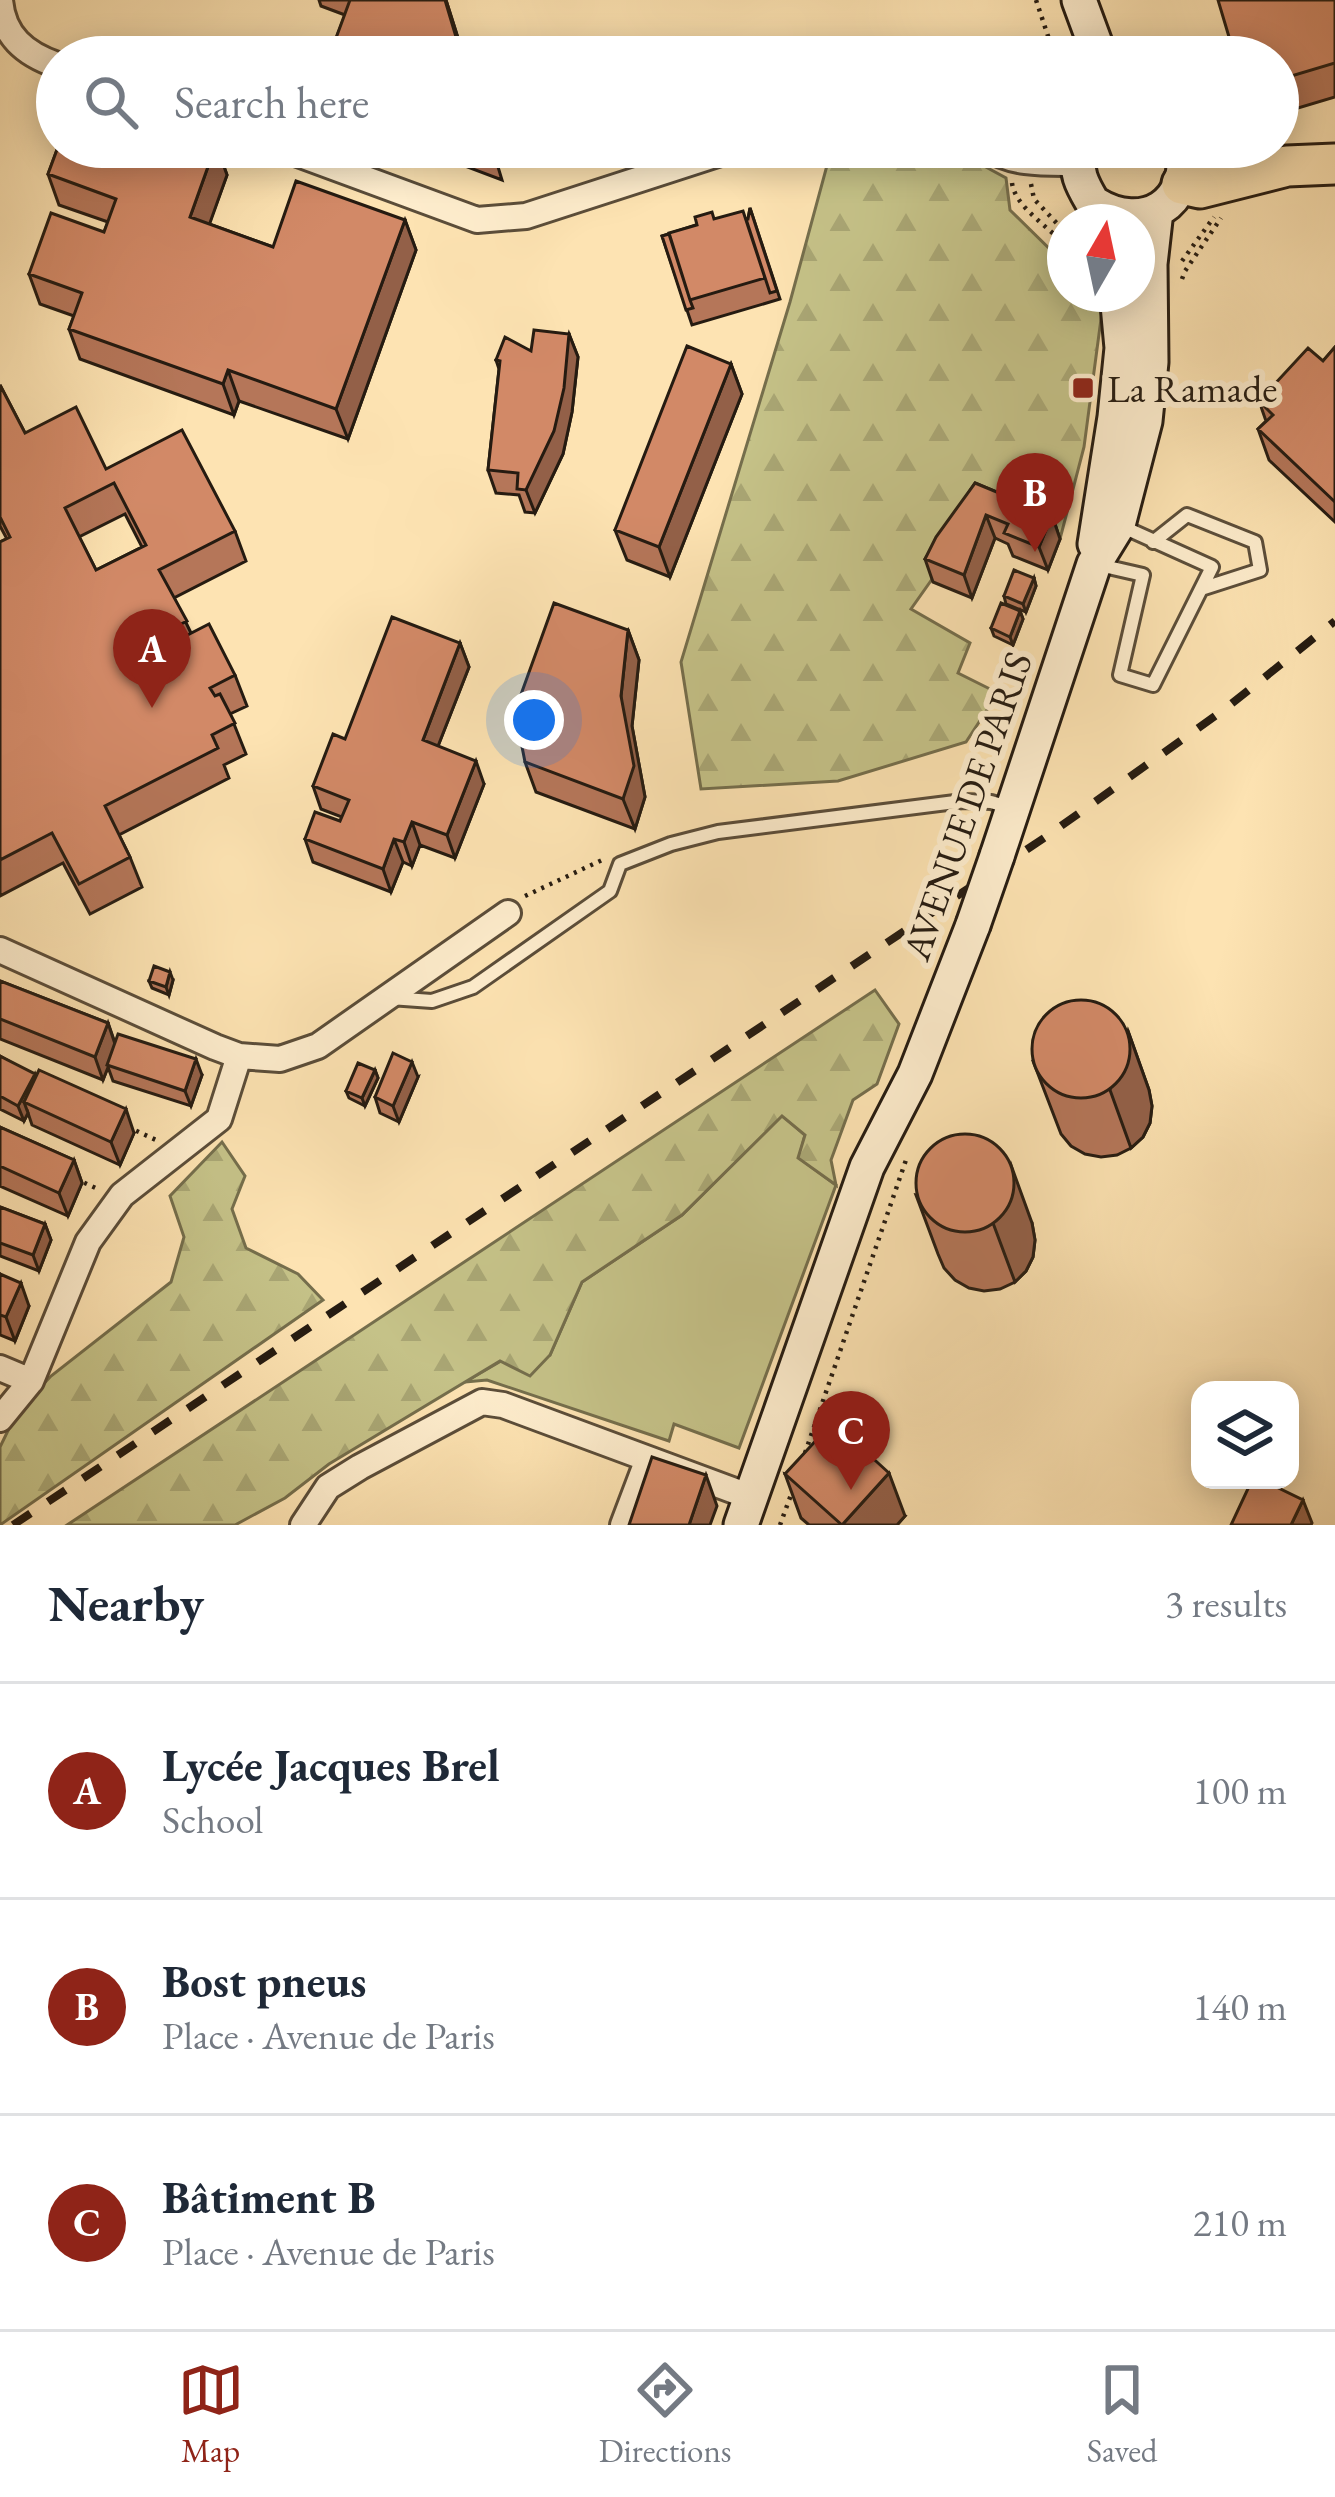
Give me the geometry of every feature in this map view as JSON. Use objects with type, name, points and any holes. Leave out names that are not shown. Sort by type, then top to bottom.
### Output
[{"type":"highway","points":[[1299,166],[1335,164]]},
{"type":"highway","points":[[1174,181],[1200,188],[1279,168]]},
{"type":"main road","points":[[1058,0],[1070,36]]},
{"type":"main road","points":[[1079,0],[1104,36]]},
{"type":"main road","points":[[1079,168],[1094,204]]},
{"type":"main road","points":[[1153,204],[1174,181]]},
{"type":"main road","points":[[1094,564],[1118,525],[1148,402],[1150,264],[1174,181]]},
{"type":"main road","points":[[1094,564],[1122,348],[1119,312]]},
{"type":"main road","name":"AVENUE DE PARIS","points":[[752,1516],[867,1167],[915,1074],[973,925],[1094,564]]},
{"type":"street","points":[[0,0],[6,39],[36,58]]},
{"type":"street","points":[[336,168],[477,220],[526,216],[674,168]]},
{"type":"street","points":[[0,950],[239,1057],[280,1059],[318,1046],[508,914]]},
{"type":"street","points":[[0,1419],[31,1381],[88,1242],[120,1199],[219,1119],[239,1057]]},
{"type":"street","points":[[0,1368],[31,1381]]},
{"type":"street","points":[[305,1524],[328,1487],[482,1402],[503,1405],[648,1459],[752,1516]]},
{"type":"street","points":[[623,1525],[648,1459]]},
{"type":"lane","points":[[1153,542],[1187,515],[1255,542],[1260,570],[1201,589]]},
{"type":"lane","points":[[1094,564],[1143,575],[1120,675],[1153,685],[1212,567],[1118,525]]},
{"type":"lane","points":[[388,997],[431,1001],[473,987],[610,891],[620,864],[671,844],[718,832],[963,801],[1013,808]]},
{"type":"path","points":[[1036,0],[1048,36]]},
{"type":"path","points":[[1180,286],[1186,262],[1226,208],[1224,182]]},
{"type":"path","points":[[1031,183],[1034,199],[1047,213]]},
{"type":"path","points":[[1024,206],[1047,228]]},
{"type":"path","points":[[120,1124],[177,1150]]},
{"type":"path","points":[[799,1471],[909,1150]]},
{"type":"path","points":[[60,1171],[120,1199]]},
{"type":"path","points":[[780,1525],[792,1491]]},
{"type":"green space","points":[[826,168],[988,168],[1006,178],[1010,210],[1047,246],[1047,312],[1102,312],[1084,447],[1060,539],[983,507],[911,609],[970,643],[958,673],[998,693],[966,742],[838,781],[701,789],[681,662]]},
{"type":"green space","points":[[875,990],[899,1024],[877,1084],[853,1100],[831,1160],[836,1185],[798,1158],[805,1135],[782,1116],[682,1215],[582,1282],[550,1355],[530,1376],[500,1361],[235,1525],[67,1525]]},
{"type":"green space","points":[[782,1115],[805,1135],[799,1158],[836,1185],[739,1448],[674,1424],[669,1441],[487,1380],[465,1382],[501,1361],[550,1355],[582,1282],[682,1215]]},
{"type":"green space","points":[[222,1142],[245,1176],[232,1209],[246,1248],[298,1274],[323,1300],[0,1525],[0,1447],[17,1412],[51,1376],[171,1282],[184,1237],[170,1196]]},
{"type":"building","points":[[350,0],[445,0],[456,36],[337,36]]},
{"type":"building","points":[[1218,0],[1335,0],[1335,63],[1299,74],[1299,36],[1229,36]]},
{"type":"building","points":[[50,168],[208,168],[190,217],[273,247],[296,181],[405,220],[336,409],[228,370],[223,384],[69,329],[82,293],[29,274],[51,213],[104,232],[116,199],[48,174]]},
{"type":"building","points":[[750,208],[777,291],[770,293],[746,219]]},
{"type":"building","points":[[743,211],[765,278],[690,300],[669,233],[697,225],[695,217],[712,212],[714,219]]},
{"type":"building","points":[[669,234],[693,308],[686,310],[662,236]]},
{"type":"building","points":[[534,330],[569,334],[554,431],[526,490],[517,489],[518,473],[488,470],[500,361],[496,360],[505,337],[531,351]]},
{"type":"building","points":[[687,346],[731,364],[659,547],[615,530]]},
{"type":"building","points":[[1335,347],[1335,502],[1258,429],[1273,415],[1259,401],[1308,348],[1323,361]]},
{"type":"building","points":[[0,385],[25,433],[76,407],[106,469],[182,430],[235,531],[159,570],[187,621],[159,635],[166,646],[209,624],[235,675],[210,688],[215,696],[220,694],[235,723],[212,735],[218,748],[105,806],[130,857],[79,884],[52,833],[0,860],[0,542],[10,537],[0,517]],"holes":[[[114,483],[146,545],[96,570],[65,508]]]},
{"type":"building","points":[[975,483],[1052,515],[1039,547],[1004,533],[1008,524],[986,515],[964,575],[925,559]]},
{"type":"building","points":[[1014,570],[1034,578],[1023,604],[1004,596]]},
{"type":"building","points":[[554,603],[628,630],[621,696],[634,766],[623,799],[525,762],[515,711]]},
{"type":"building","points":[[1001,603],[1020,611],[1010,637],[991,628]]},
{"type":"building","points":[[392,617],[460,643],[423,740],[476,761],[447,835],[412,822],[404,842],[394,839],[383,869],[305,839],[315,812],[340,821],[349,800],[313,786],[333,734],[345,739]]},
{"type":"building","points":[[154,966],[170,972],[166,987],[149,981]]},
{"type":"building","points":[[0,981],[108,1023],[95,1057],[0,1019]]},
{"type":"building","points":[[1081,1000],[1100,1003],[1116,1014],[1127,1030],[1127,1068],[1116,1084],[1100,1095],[1081,1098],[1062,1095],[1046,1084],[1035,1068],[1032,1049],[1035,1030],[1046,1014],[1062,1003]]},
{"type":"building","points":[[118,1034],[196,1059],[185,1091],[107,1065]]},
{"type":"building","points":[[393,1053],[412,1062],[393,1106],[375,1097]]},
{"type":"building","points":[[0,1056],[35,1074],[18,1106],[0,1096]]},
{"type":"building","points":[[358,1063],[375,1070],[362,1098],[346,1091]]},
{"type":"building","points":[[39,1070],[126,1109],[111,1142],[24,1102]]},
{"type":"building","points":[[0,1127],[74,1160],[59,1193],[0,1166]]},
{"type":"building","points":[[965,1134],[1000,1148],[1014,1183],[1000,1218],[965,1232],[930,1218],[916,1183],[930,1148]]},
{"type":"building","points":[[0,1207],[45,1224],[33,1255],[0,1243]]},
{"type":"building","points":[[0,1274],[21,1283],[6,1317],[0,1315]]},
{"type":"building","points":[[833,1422],[889,1473],[842,1525],[785,1474]]},
{"type":"building","points":[[652,1457],[706,1475],[689,1525],[629,1525]]},
{"type":"building","points":[[1248,1489],[1280,1489],[1303,1500],[1291,1525],[1231,1525]]},
{"type":"railway","points":[[13,1525],[1047,836],[1225,709],[1335,621]]},
{"type":"place","name":"La Ramade","points":[[1083,388]]},
{"type":"place","name":"Bost pneus","points":[[1035,552]]},
{"type":"place","name":"Lycée Jacques Brel","points":[[152,708]]},
{"type":"place","name":"Bâtiment B","points":[[851,1490]]}]
